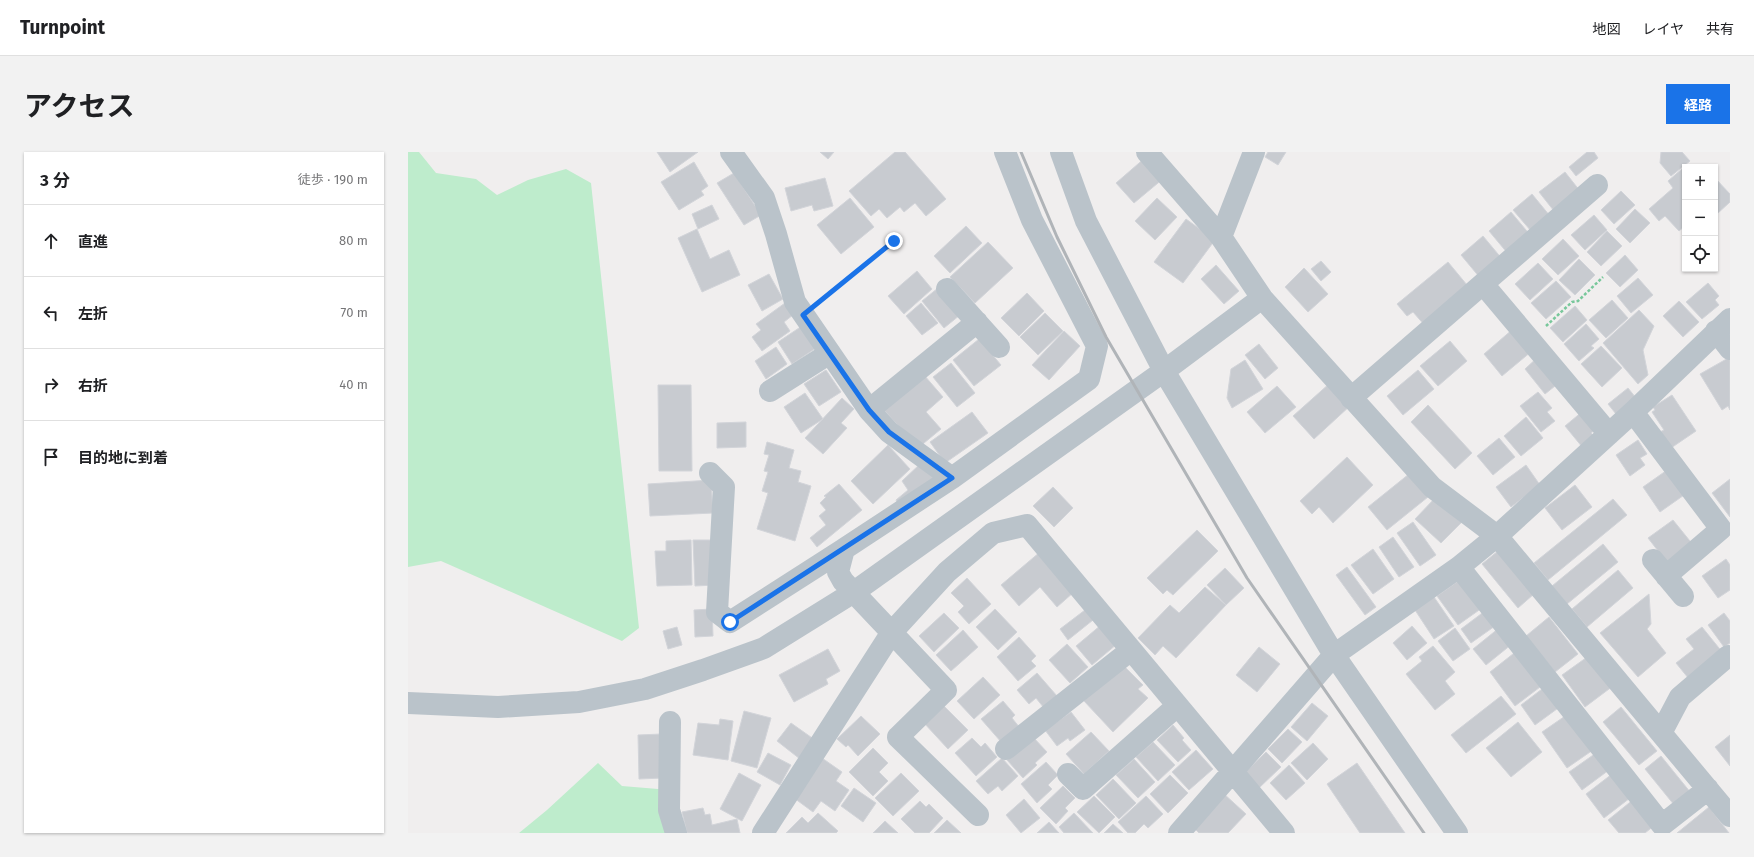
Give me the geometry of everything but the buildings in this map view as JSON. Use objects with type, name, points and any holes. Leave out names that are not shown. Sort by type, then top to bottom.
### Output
[{"type":"street","points":[[731,152],[764,198],[776,234],[795,302],[803,315],[869,410],[889,432],[952,478]]},
{"type":"street","points":[[710,473],[724,487],[717,612],[730,622],[952,478],[1089,379],[1097,346],[1032,220],[1005,152]]},
{"type":"street","points":[[1061,152],[1086,222],[1164,371],[1334,655],[1457,833]]},
{"type":"street","points":[[1147,152],[1221,236],[1262,298],[1432,487],[1497,536],[1730,816]]},
{"type":"street","points":[[1221,236],[1254,152]]},
{"type":"street","points":[[1351,398],[1597,185]]},
{"type":"street","points":[[1483,284],[1609,434]]},
{"type":"street","points":[[947,289],[999,347]]},
{"type":"street","points":[[408,703],[498,707],[579,702],[645,689],[704,670],[764,648],[854,592],[1164,371],[1262,298]]},
{"type":"street","points":[[869,410],[977,322]]},
{"type":"street","points":[[1179,833],[1334,655],[1459,567],[1497,536],[1633,412],[1723,325],[1730,349]]},
{"type":"street","points":[[770,391],[830,353]]},
{"type":"street","points":[[1633,412],[1721,529],[1659,568],[1682,596]]},
{"type":"street","points":[[763,833],[892,632],[947,572],[993,533],[1027,525],[1232,772],[1273,829]]},
{"type":"street","points":[[844,549],[838,572],[843,581],[946,690],[898,737],[978,815]]},
{"type":"street","points":[[1459,567],[1662,825],[1708,789]]},
{"type":"street","points":[[1006,749],[1131,650]]},
{"type":"street","points":[[1661,733],[1680,697],[1728,656]]},
{"type":"street","points":[[1068,774],[1083,789],[1178,706]]},
{"type":"street","points":[[670,722],[669,810],[676,833]]},
{"type":"path","points":[[803,315],[894,241]]},
{"type":"path","points":[[1530,340],[1572,302],[1578,301],[1603,277]]},
{"type":"green space","points":[[408,152],[419,152],[436,173],[476,179],[497,195],[528,180],[566,169],[591,183],[639,628],[622,641],[441,561],[408,567]]},
{"type":"green space","points":[[598,763],[622,786],[670,790],[681,833],[519,833],[547,810]]},
{"type":"railway","points":[[1021,152],[1057,237],[1106,337],[1247,578],[1424,833]]},
{"type":"route","points":[[730,622],[952,478],[889,432],[869,410],[803,315],[894,241]]}]
